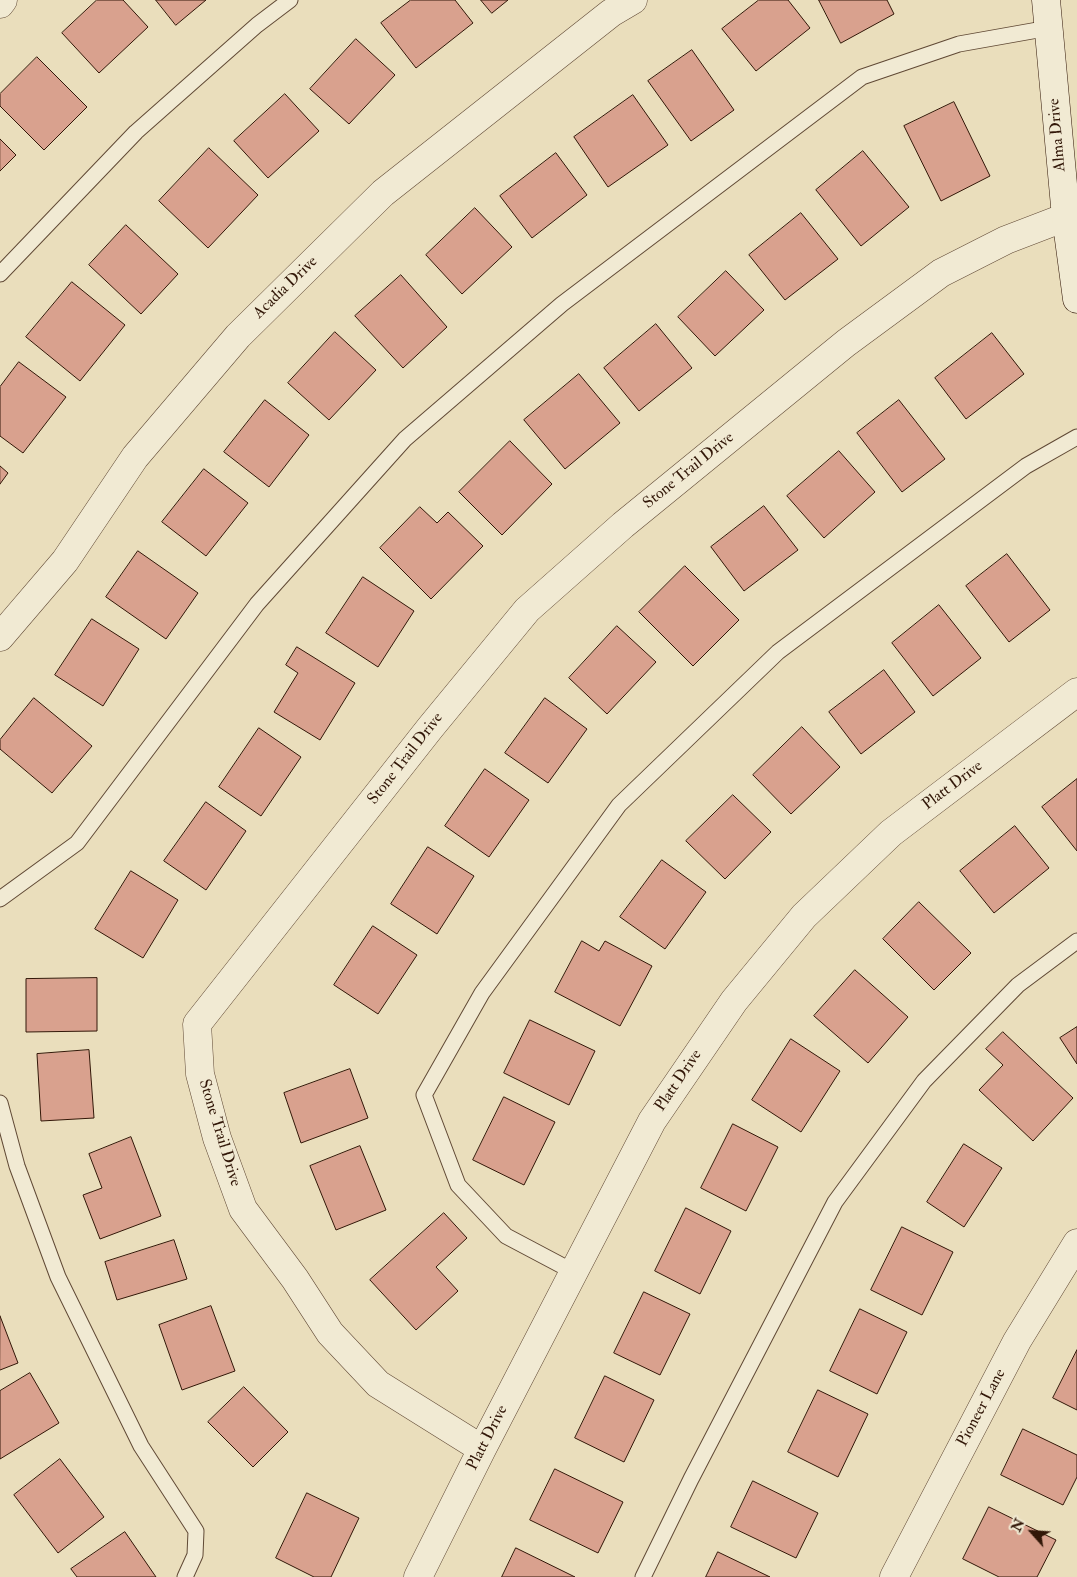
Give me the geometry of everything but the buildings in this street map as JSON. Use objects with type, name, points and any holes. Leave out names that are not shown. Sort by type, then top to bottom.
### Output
[{"type":"street","points":[[0,4],[3,0]]},
{"type":"street","name":"Acadia Drive","points":[[0,637],[65,560],[135,457],[238,336],[383,193],[611,13],[633,0]]},
{"type":"street","name":"Alma Drive","points":[[1046,0],[1072,218],[1077,299]]},
{"type":"street","name":"Stone Trail Drive","points":[[482,1449],[378,1384],[330,1333],[295,1279],[243,1209],[218,1138],[200,1074],[197,1024],[430,728],[527,610],[623,525],[846,343],[941,273],[1006,240],[1072,218]]},
{"type":"street","name":"Platt Drive","points":[[418,1577],[652,1120],[734,1001],[804,916],[891,832],[1077,692]]},
{"type":"street","name":"Pioneer Lane","points":[[894,1577],[1017,1341],[1077,1243]]},
{"type":"lane","points":[[0,274],[136,132],[257,25],[290,0]]},
{"type":"lane","points":[[0,899],[76,843],[256,604],[405,439],[562,304],[862,77],[959,44],[1049,28]]},
{"type":"lane","points":[[574,1272],[506,1236],[458,1185],[424,1095],[482,993],[619,805],[778,652],[1026,466],[1077,437]]},
{"type":"lane","points":[[643,1577],[691,1479],[835,1202],[924,1081],[1018,985],[1077,941]]},
{"type":"lane","points":[[0,1103],[17,1166],[58,1278],[141,1446],[196,1531],[195,1555],[185,1577]]}]
